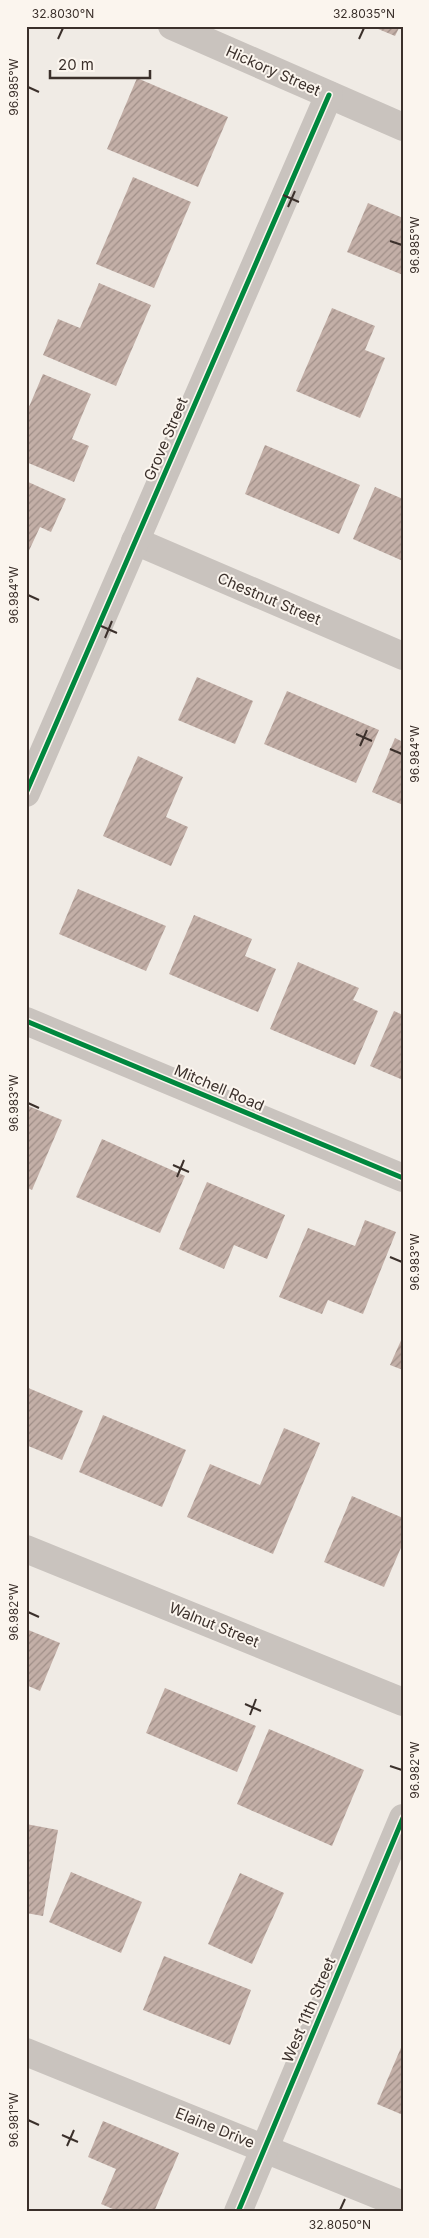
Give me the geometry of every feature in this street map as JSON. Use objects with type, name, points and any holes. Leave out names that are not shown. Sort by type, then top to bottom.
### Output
[{"type":"street","name":"Hickory Street","points":[[172,26],[403,127]]},
{"type":"street","name":"Grove Street","points":[[26,793],[329,95]]},
{"type":"street","name":"Chestnut Street","points":[[135,541],[403,656]]},
{"type":"street","name":"Mitchell Road","points":[[26,1021],[403,1178]]},
{"type":"street","name":"Walnut Street","points":[[26,1549],[403,1702]]},
{"type":"street","name":"West 11th Street","points":[[238,2212],[403,1818]]},
{"type":"street","name":"Elaine Drive","points":[[26,2052],[403,2205]]},
{"type":"building","points":[[371,26],[400,26],[395,36]]},
{"type":"building","points":[[137,78],[228,117],[198,187],[107,149]]},
{"type":"building","points":[[133,177],[191,202],[154,288],[96,264]]},
{"type":"building","points":[[368,203],[403,218],[403,275],[347,252]]},
{"type":"building","points":[[99,283],[151,305],[116,386],[43,355],[58,319],[80,328]]},
{"type":"building","points":[[332,308],[375,326],[365,350],[385,358],[360,418],[296,391]]},
{"type":"building","points":[[43,374],[91,394],[72,439],[89,446],[74,482],[26,462],[26,414]]},
{"type":"building","points":[[265,445],[360,485],[339,534],[245,494]]},
{"type":"building","points":[[26,481],[66,499],[51,532],[40,527],[26,557]]},
{"type":"building","points":[[375,487],[403,499],[403,561],[353,539]]},
{"type":"building","points":[[197,677],[253,701],[235,744],[178,720]]},
{"type":"building","points":[[287,691],[379,730],[356,783],[264,744]]},
{"type":"building","points":[[395,738],[403,742],[403,805],[372,792]]},
{"type":"building","points":[[138,756],[183,777],[166,817],[188,827],[171,866],[103,836]]},
{"type":"building","points":[[78,889],[166,926],[146,971],[59,934]]},
{"type":"building","points":[[194,915],[252,939],[245,956],[276,969],[258,1012],[169,974]]},
{"type":"building","points":[[298,962],[359,988],[353,1000],[378,1011],[355,1065],[270,1029]]},
{"type":"building","points":[[394,1011],[403,1015],[403,1080],[370,1066]]},
{"type":"building","points":[[26,1105],[62,1120],[32,1190],[26,1187]]},
{"type":"building","points":[[102,1139],[185,1176],[160,1233],[76,1197]]},
{"type":"building","points":[[207,1182],[285,1215],[267,1259],[234,1245],[224,1269],[179,1249]]},
{"type":"building","points":[[365,1220],[396,1232],[363,1314],[328,1300],[322,1314],[279,1297],[308,1228],[355,1246]]},
{"type":"building","points":[[403,1336],[403,1370],[390,1365]]},
{"type":"building","points":[[26,1387],[83,1411],[62,1460],[26,1445]]},
{"type":"building","points":[[103,1415],[186,1450],[162,1507],[79,1472]]},
{"type":"building","points":[[284,1428],[320,1443],[273,1554],[187,1517],[210,1464],[260,1485]]},
{"type":"building","points":[[352,1496],[403,1518],[403,1543],[384,1587],[324,1562]]},
{"type":"building","points":[[26,1629],[60,1643],[40,1691],[26,1685]]},
{"type":"building","points":[[165,1688],[256,1726],[237,1772],[146,1733]]},
{"type":"building","points":[[269,1729],[364,1770],[332,1846],[237,1804]]},
{"type":"building","points":[[26,1824],[58,1830],[43,1916],[26,1913]]},
{"type":"building","points":[[71,1872],[142,1902],[121,1953],[49,1922]]},
{"type":"building","points":[[240,1873],[284,1893],[252,1964],[208,1944]]},
{"type":"building","points":[[164,1956],[251,1990],[230,2045],[143,2010]]},
{"type":"building","points":[[403,2043],[403,2115],[377,2104]]},
{"type":"building","points":[[103,2121],[179,2153],[154,2212],[120,2212],[101,2204],[116,2169],[88,2157]]},
{"type":"cycle path","points":[[26,793],[329,95]]},
{"type":"cycle path","points":[[26,1021],[403,1178]]},
{"type":"cycle path","points":[[238,2212],[403,1818]]}]
